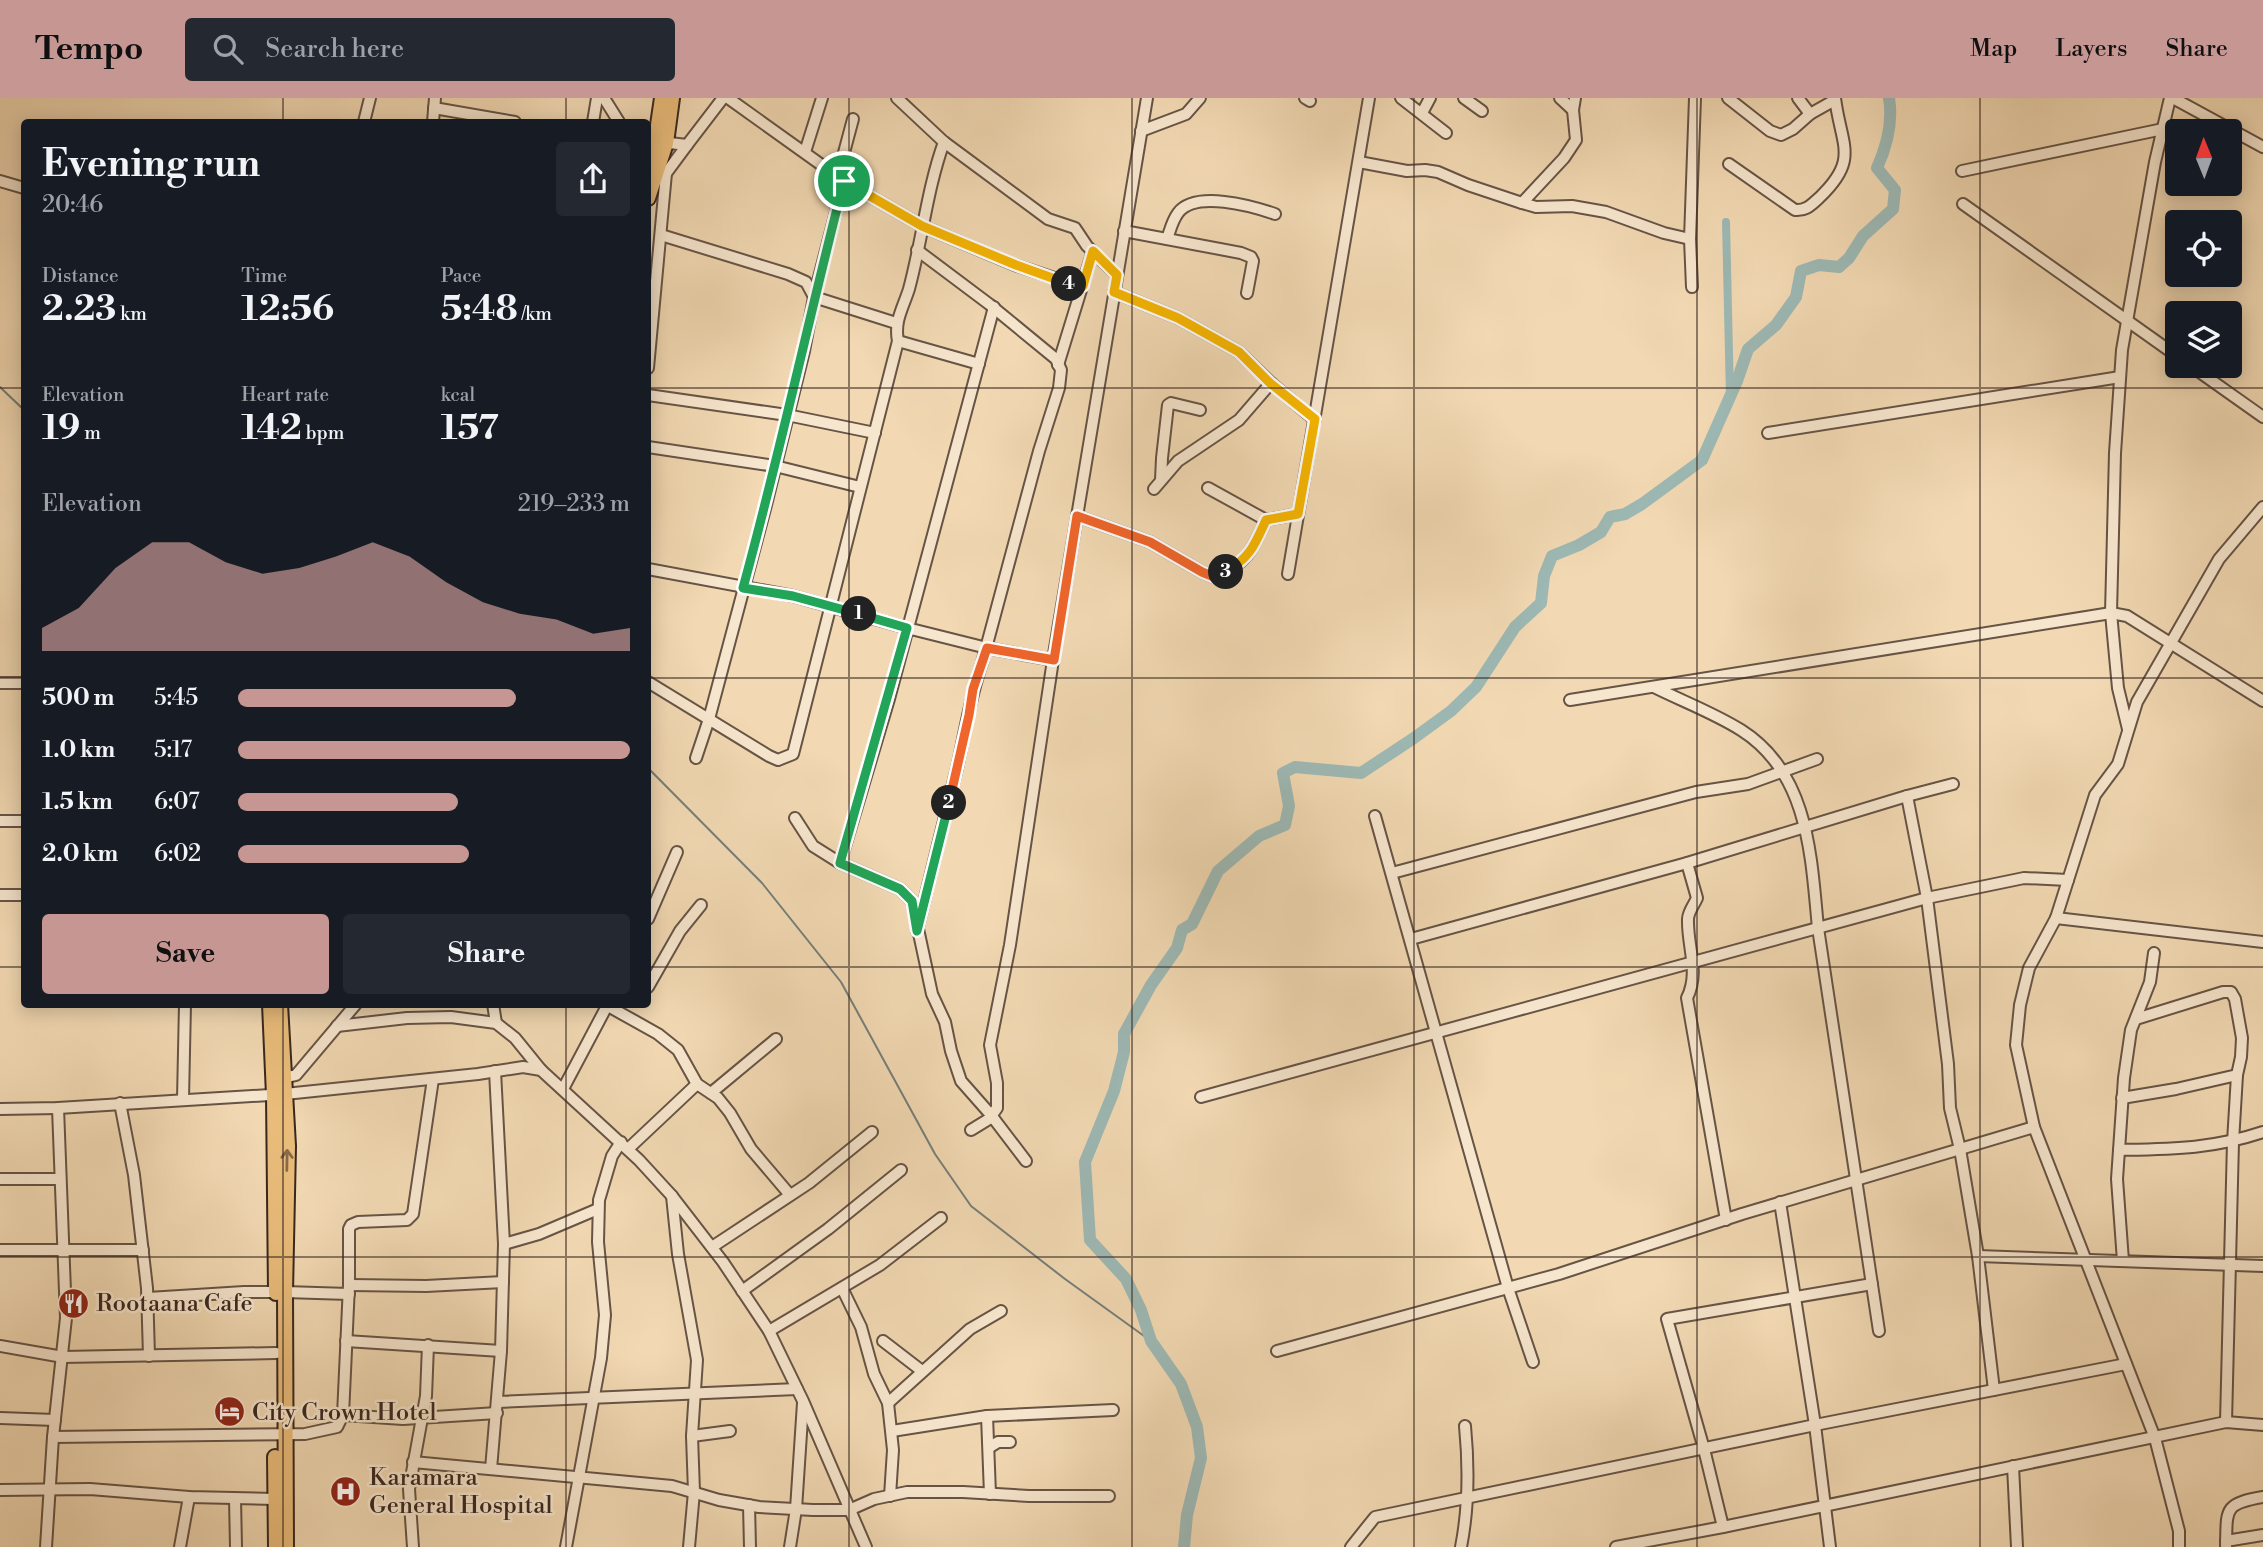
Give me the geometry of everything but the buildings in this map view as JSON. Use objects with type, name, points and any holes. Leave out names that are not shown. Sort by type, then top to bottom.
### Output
[{"type":"main road","points":[[651,176],[662,98]]},
{"type":"main road","points":[[656,142],[672,98]]},
{"type":"main road","points":[[270,1008],[279,1087]]},
{"type":"main road","points":[[275,1547],[275,1499],[280,1434],[280,1008]]},
{"type":"main road","points":[[280,1292],[276,1353],[286,1547]]},
{"type":"street","points":[[365,119],[370,98]]},
{"type":"street","points":[[594,119],[597,98]]},
{"type":"street","points":[[604,98],[617,119]]},
{"type":"street","points":[[651,193],[723,98]]},
{"type":"street","points":[[728,98],[841,178],[922,226],[1016,265],[1081,287]]},
{"type":"street","points":[[805,152],[822,98]]},
{"type":"street","points":[[897,98],[944,142],[1048,219],[1075,228],[1117,275]]},
{"type":"street","points":[[971,1129],[991,1115],[996,1108],[997,1083],[990,1045],[1010,945],[1077,516],[1147,98]]},
{"type":"street","points":[[1141,131],[1186,114],[1200,98]]},
{"type":"street","points":[[1288,574],[1369,98]]},
{"type":"street","points":[[1401,98],[1446,133]]},
{"type":"street","points":[[1422,113],[1430,98]]},
{"type":"street","points":[[1464,98],[1482,111]]},
{"type":"street","points":[[1560,98],[1573,110]]},
{"type":"street","points":[[1522,203],[1564,158],[1576,140],[1574,98]]},
{"type":"street","points":[[1692,287],[1690,239],[1695,98]]},
{"type":"street","points":[[1728,98],[1770,131],[1781,135],[1835,99],[1846,156],[1832,185],[1810,207],[1801,211],[1795,210],[1729,164]]},
{"type":"street","points":[[1798,98],[1810,114]]},
{"type":"street","points":[[2128,729],[2118,688],[2111,613],[2115,453],[2120,377],[2122,350],[2162,129],[2171,98],[2263,147]]},
{"type":"street","points":[[435,103],[502,119]]},
{"type":"street","points":[[696,758],[709,719],[804,351],[853,119]]},
{"type":"street","points":[[1962,171],[2162,129]]},
{"type":"street","points":[[656,142],[687,145]]},
{"type":"street","points":[[651,684],[778,760],[793,754],[898,341],[896,323],[908,290],[944,142]]},
{"type":"street","points":[[1359,162],[1407,171],[1438,172],[1468,186],[1536,207],[1572,206],[1606,212],[1664,233],[1690,239]]},
{"type":"street","points":[[651,337],[666,173]]},
{"type":"street","points":[[0,181],[21,187]]},
{"type":"street","points":[[1167,239],[1179,211],[1189,204],[1201,201],[1259,208],[1275,214]]},
{"type":"street","points":[[1962,204],[2165,348]]},
{"type":"street","points":[[1124,231],[1251,257],[1253,261],[1247,293]]},
{"type":"street","points":[[661,235],[788,274],[806,282],[814,297],[896,323]]},
{"type":"street","points":[[917,250],[994,307],[1056,359],[1061,370],[1059,387],[1039,451],[987,648],[973,689],[917,931]]},
{"type":"street","points":[[1058,365],[1093,251]]},
{"type":"street","points":[[1114,292],[1178,318],[1239,352],[1270,383],[1315,419]]},
{"type":"street","points":[[840,863],[994,307]]},
{"type":"street","points":[[898,341],[979,364]]},
{"type":"street","points":[[1768,433],[2120,377]]},
{"type":"street","points":[[2208,378],[2263,416]]},
{"type":"street","points":[[1200,410],[1171,403],[1168,405],[1157,484],[1178,461],[1239,420],[1270,383]]},
{"type":"street","points":[[651,396],[787,415],[875,433]]},
{"type":"street","points":[[651,447],[775,466],[860,487]]},
{"type":"street","points":[[1208,488],[1266,520],[1298,514]]},
{"type":"street","points":[[2179,1547],[2179,1531],[2155,1438],[2034,1127],[2016,1045],[2020,1005],[2029,968],[2056,918],[2095,795],[2118,764],[2137,702],[2219,559],[2263,507]]},
{"type":"street","points":[[1077,516],[1150,542],[1214,577],[1224,574],[1245,560],[1266,520]]},
{"type":"street","points":[[651,570],[793,596],[987,648],[1054,660]]},
{"type":"street","points":[[1570,700],[2111,613],[2127,616],[2263,701]]},
{"type":"street","points":[[0,683],[21,683]]},
{"type":"street","points":[[1654,687],[1741,730],[1766,750],[1784,771],[1797,799],[1805,826],[1814,881],[1818,928],[1879,1331]]},
{"type":"street","points":[[1392,873],[1696,792],[1748,783],[1817,759]]},
{"type":"street","points":[[1411,939],[1687,863],[1907,796],[1953,785]]},
{"type":"street","points":[[1907,796],[1927,898],[1948,1064],[1950,1108],[1960,1149],[1978,1255],[1994,1390]]},
{"type":"street","points":[[1375,816],[1508,1288],[1533,1362]]},
{"type":"street","points":[[795,818],[813,846],[840,863],[900,889],[912,901],[932,994],[946,1022],[951,1051],[961,1081],[1026,1161]]},
{"type":"street","points":[[0,821],[21,821]]},
{"type":"street","points":[[651,912],[677,852]]},
{"type":"street","points":[[1687,863],[1697,898],[1688,917],[1694,962],[1692,989],[1687,998],[1726,1220]]},
{"type":"street","points":[[1201,1097],[1927,898],[2024,878],[2068,880]]},
{"type":"street","points":[[0,895],[21,895]]},
{"type":"street","points":[[651,982],[680,931],[701,905]]},
{"type":"street","points":[[2056,918],[2263,942]]},
{"type":"street","points":[[2123,1261],[2117,1179],[2122,1098],[2131,1030],[2150,982],[2154,953]]},
{"type":"street","points":[[2136,1019],[2222,992],[2231,992],[2235,999],[2242,1038],[2233,1142],[2226,1422]]},
{"type":"street","points":[[183,1099],[185,1008]]},
{"type":"street","points":[[279,1087],[296,1075],[353,1008]]},
{"type":"street","points":[[494,1008],[496,1023]]},
{"type":"street","points":[[563,1089],[606,1008]]},
{"type":"street","points":[[613,1008],[658,1034],[678,1050],[697,1084],[718,1098],[751,1149],[790,1195]]},
{"type":"street","points":[[337,1026],[407,1018],[451,1017],[496,1023],[515,1038],[541,1070],[624,1145],[672,1196],[712,1247],[769,1331],[803,1401],[866,1547]]},
{"type":"street","points":[[711,1093],[776,1039]]},
{"type":"street","points":[[0,1109],[58,1108],[183,1099],[279,1087],[433,1079],[523,1067],[541,1070]]},
{"type":"street","points":[[491,1469],[501,1351],[504,1244],[495,1071]]},
{"type":"street","points":[[2122,1098],[2237,1075]]},
{"type":"street","points":[[53,1437],[280,1434],[325,1431],[337,1427],[343,1415],[349,1229],[358,1222],[407,1220],[413,1214],[433,1079]]},
{"type":"street","points":[[566,1547],[601,1358],[605,1315],[598,1242],[598,1200],[612,1156],[697,1084]]},
{"type":"street","points":[[120,1103],[134,1175],[143,1250],[148,1298],[149,1356]]},
{"type":"street","points":[[46,1547],[53,1437],[66,1318],[58,1108]]},
{"type":"street","points":[[1277,1351],[1559,1274],[1780,1202],[2034,1127]]},
{"type":"street","points":[[712,1247],[809,1183],[872,1132]]},
{"type":"street","points":[[2119,1150],[2186,1148],[2233,1142],[2263,1132]]},
{"type":"street","points":[[742,1291],[828,1229],[901,1170]]},
{"type":"street","points":[[0,1179],[60,1179]]},
{"type":"street","points":[[672,1196],[678,1254],[697,1360],[691,1436],[694,1492],[689,1547]]},
{"type":"street","points":[[1780,1202],[1815,1425],[1830,1547]]},
{"type":"street","points":[[504,1244],[539,1234],[598,1209]]},
{"type":"street","points":[[769,1331],[880,1265],[941,1218]]},
{"type":"street","points":[[0,1250],[143,1250]]},
{"type":"street","points":[[1978,1255],[2263,1266]]},
{"type":"street","points":[[148,1298],[503,1282]]},
{"type":"street","points":[[1723,1527],[1667,1320],[1872,1284]]},
{"type":"street","points":[[842,1289],[861,1327],[874,1374],[888,1403],[893,1450],[890,1496]]},
{"type":"street","points":[[888,1403],[970,1329],[1001,1311]]},
{"type":"street","points":[[883,1340],[922,1371]]},
{"type":"street","points":[[346,1341],[501,1351]]},
{"type":"street","points":[[413,1547],[409,1489],[426,1396],[428,1345]]},
{"type":"street","points":[[0,1346],[63,1357],[276,1353]]},
{"type":"street","points":[[1351,1547],[1375,1517],[1815,1425],[2126,1364]]},
{"type":"street","points":[[343,1415],[421,1418],[592,1396],[797,1389]]},
{"type":"street","points":[[790,1547],[796,1509],[803,1401]]},
{"type":"street","points":[[892,1431],[987,1416],[1113,1410]]},
{"type":"street","points":[[987,1416],[990,1494]]},
{"type":"street","points":[[0,1418],[55,1420]]},
{"type":"street","points":[[1616,1547],[2226,1422],[2263,1425]]},
{"type":"street","points":[[1461,1547],[1468,1498],[1469,1465],[1465,1426]]},
{"type":"street","points":[[691,1436],[730,1431]]},
{"type":"street","points":[[990,1447],[998,1442],[1010,1442]]},
{"type":"street","points":[[413,1462],[672,1486],[719,1500],[796,1509],[849,1510],[874,1499],[907,1492],[1109,1496]]},
{"type":"street","points":[[2013,1466],[2017,1547]]},
{"type":"street","points":[[0,1490],[50,1488],[131,1491],[189,1497],[275,1499]]},
{"type":"street","points":[[180,1547],[189,1497]]},
{"type":"street","points":[[2263,1497],[2238,1502],[2232,1507],[2227,1518],[2226,1544],[2263,1535]]},
{"type":"street","points":[[235,1499],[236,1547]]},
{"type":"street","points":[[749,1505],[750,1547]]},
{"type":"waterway","points":[[1184,1547],[1187,1515],[1201,1458],[1197,1427],[1181,1384],[1151,1341],[1141,1310],[1126,1279],[1090,1240],[1085,1162],[1114,1091],[1124,1052],[1124,1034],[1151,985],[1177,948],[1182,930],[1192,924],[1218,871],[1259,836],[1285,825],[1289,806],[1283,773],[1295,767],[1361,773],[1451,711],[1476,687],[1515,627],[1541,603],[1544,576],[1552,556],[1601,532],[1610,517],[1625,514],[1642,504],[1702,460],[1748,349],[1776,325],[1796,297],[1801,271],[1819,265],[1839,267],[1849,258],[1863,236],[1893,209],[1895,190],[1877,168],[1888,134],[1889,98]]},
{"type":"waterway","points":[[1726,222],[1730,397]]},
{"type":"waterway","points":[[0,387],[21,407]]},
{"type":"waterway","points":[[651,771],[762,883],[841,982],[935,1154],[971,1206],[1151,1341]]},
{"type":"place","name":"Rootaana Cafe","points":[[73,1303]]},
{"type":"place","name":"City Crown Hotel","points":[[229,1412]]},
{"type":"place","name":"Karamara General Hospital","points":[[346,1491]]},
{"type":"route","points":[[844,181],[922,226],[1078,288],[1083,286],[1093,251],[1117,275],[1114,292],[1178,318],[1239,352],[1270,383],[1315,419],[1298,514],[1266,520],[1245,560],[1224,574],[1214,577],[1150,542],[1077,516],[1054,660],[987,648],[973,689],[917,931],[912,901],[900,889],[840,863],[889,699],[907,628],[831,605],[743,588],[766,505],[844,181]]}]
